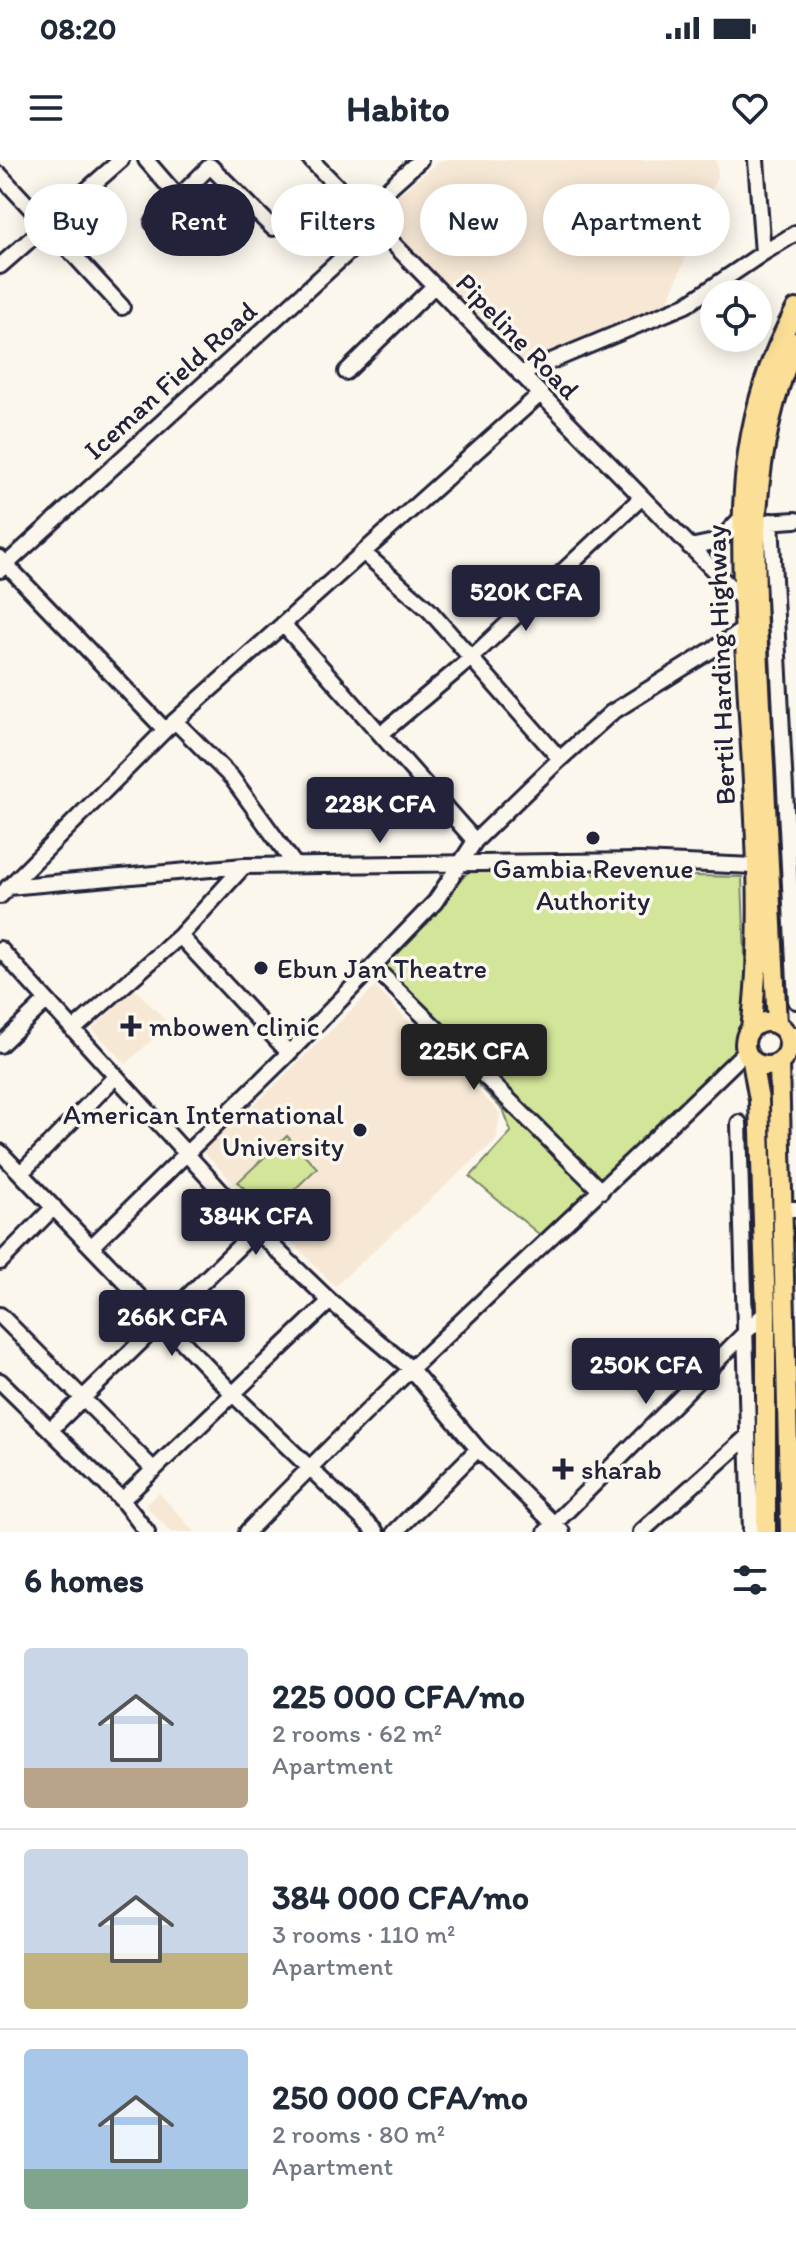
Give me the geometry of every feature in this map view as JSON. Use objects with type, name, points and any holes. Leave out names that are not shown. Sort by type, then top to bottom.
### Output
[{"type":"main road","name":"Bertil Harding Highway","points":[[751,1029],[757,964],[743,600],[757,520],[744,460],[769,367],[796,309]]},
{"type":"main road","name":"Bertil Harding Highway","points":[[787,1032],[758,626],[757,520],[759,463],[768,415],[796,342]]},
{"type":"main road","points":[[749,1056],[768,1067],[779,1063],[789,1049],[787,1032],[760,1023],[751,1029],[745,1040],[759,1100],[766,1312],[766,1532]]},
{"type":"main road","points":[[779,1063],[790,1209],[790,1532]]},
{"type":"street","points":[[93,184],[121,160]]},
{"type":"street","points":[[146,160],[167,184]]},
{"type":"street","name":"Pipeline Road","points":[[311,160],[334,184]]},
{"type":"street","points":[[393,184],[420,160]]},
{"type":"street","points":[[756,160],[763,253]]},
{"type":"street","points":[[191,184],[207,167],[213,167],[230,184]]},
{"type":"street","points":[[0,175],[24,199]]},
{"type":"street","points":[[255,210],[271,226]]},
{"type":"street","points":[[520,374],[686,305],[796,233]]},
{"type":"street","points":[[0,266],[24,244]]},
{"type":"street","points":[[77,256],[122,307]]},
{"type":"street","name":"Iceman Field Road","points":[[2,564],[344,256]]},
{"type":"street","name":"Pipeline Road","points":[[403,256],[743,600]]},
{"type":"street","points":[[346,372],[433,287]]},
{"type":"street","points":[[4,892],[170,725],[539,395]]},
{"type":"street","points":[[381,734],[470,659],[641,498]]},
{"type":"street","points":[[690,547],[719,541],[757,520],[796,520]]},
{"type":"street","points":[[757,520],[796,1001]]},
{"type":"street","points":[[364,553],[429,610],[560,759]]},
{"type":"street","points":[[2,564],[170,725],[232,778],[295,865]]},
{"type":"street","points":[[283,624],[475,841]]},
{"type":"street","points":[[92,1246],[289,1053],[435,902],[475,841],[560,759],[611,713],[745,629]]},
{"type":"street","points":[[4,892],[244,866],[640,861],[754,866]]},
{"type":"street","points":[[73,1030],[180,936],[244,866]]},
{"type":"street","points":[[180,936],[289,1053]]},
{"type":"street","points":[[0,949],[114,1078],[256,1230],[330,1301],[410,1368],[478,1449],[553,1530],[746,1336],[766,1312]]},
{"type":"street","points":[[373,966],[601,1191]]},
{"type":"street","points":[[0,1045],[45,1002]]},
{"type":"street","points":[[247,1532],[410,1368],[749,1056]]},
{"type":"street","points":[[21,1173],[114,1078]]},
{"type":"street","points":[[739,1123],[751,1532]]},
{"type":"street","points":[[0,1152],[234,1395],[376,1532]]},
{"type":"street","points":[[0,1262],[54,1207]]},
{"type":"street","points":[[50,1430],[256,1230]]},
{"type":"street","points":[[122,1500],[330,1301]]},
{"type":"street","points":[[0,1315],[154,1470]]},
{"type":"street","points":[[0,1381],[122,1500],[147,1532]]},
{"type":"street","points":[[641,1532],[748,1436]]},
{"type":"street","points":[[395,1532],[478,1449]]},
{"type":"shaded area","points":[[442,160],[716,160],[718,174],[714,184],[543,184],[543,256],[686,256],[665,309],[521,366],[404,246],[404,190]]},
{"type":"shaded area","name":"American International University","points":[[375,987],[500,1113],[496,1140],[335,1286],[202,1151],[265,1095]]},
{"type":"shaded area","name":"mbowen clinic","points":[[135,989],[169,1024],[126,1064],[92,1029]]},
{"type":"shaded area","points":[[159,1493],[195,1532],[171,1532],[145,1505]]},
{"type":"green space","points":[[469,871],[742,877],[748,1044],[540,1235],[470,1177],[511,1132],[504,1111],[373,977]]},
{"type":"green space","points":[[287,1136],[317,1168],[269,1214],[238,1182]]},
{"type":"place","name":"Gambia Revenue Authority","points":[[593,838]]},
{"type":"place","name":"Ebun Jan Theatre","points":[[261,968]]},
{"type":"place","name":"mbowen clinic","points":[[131,1026]]},
{"type":"place","name":"American International University","points":[[360,1130]]},
{"type":"place","name":"sharab","points":[[563,1469]]}]
